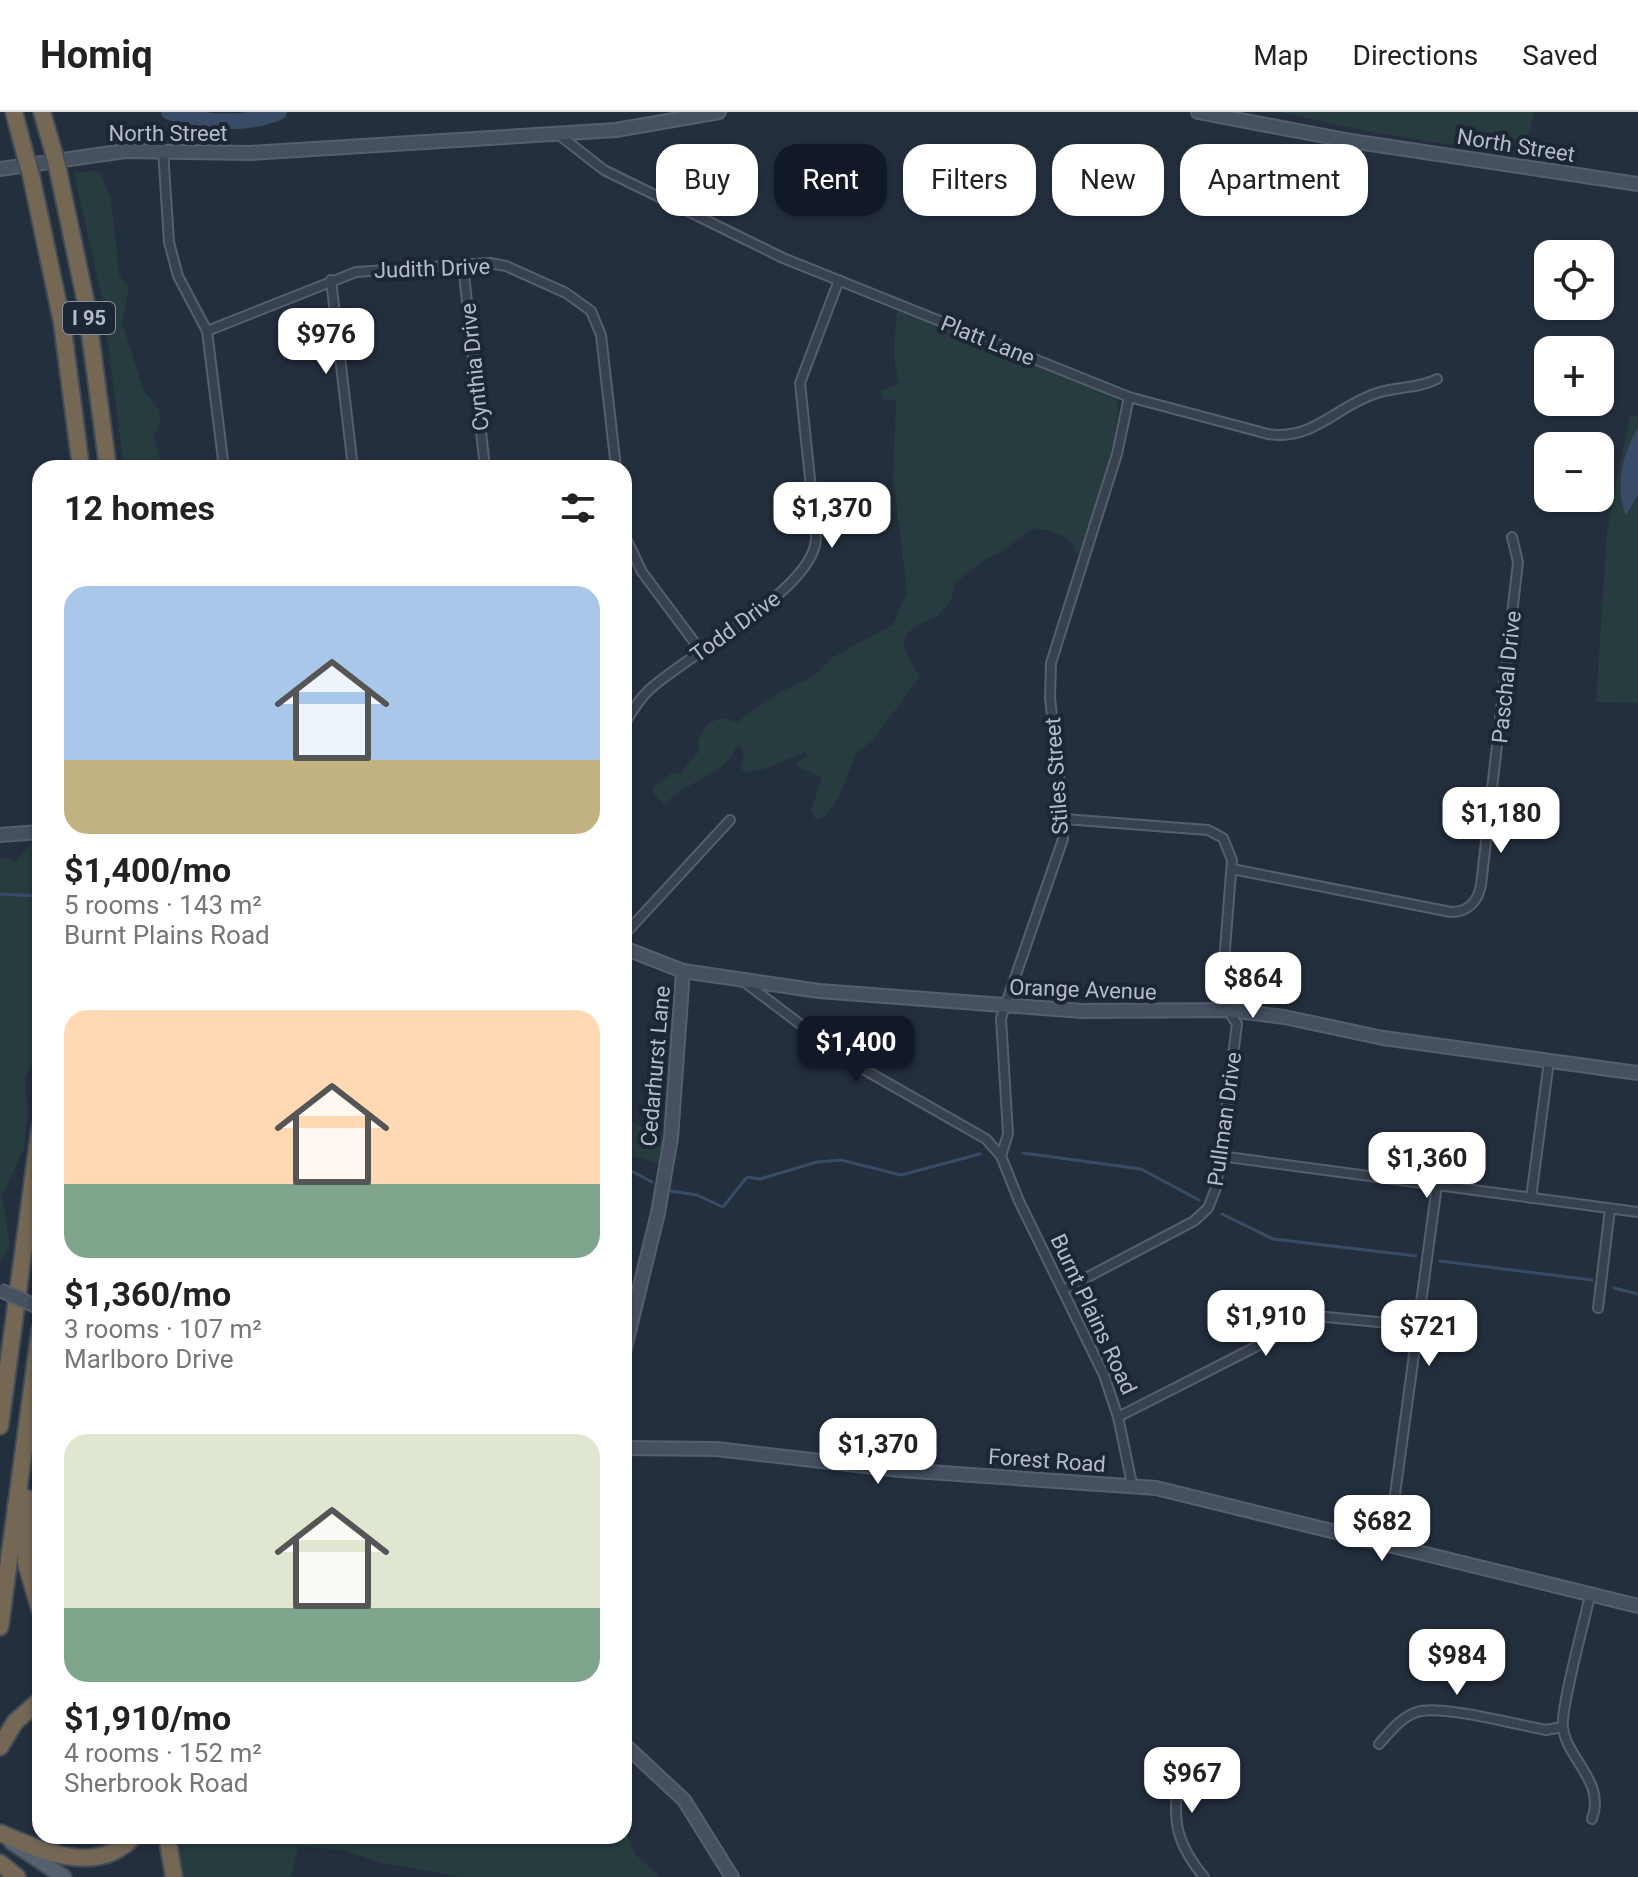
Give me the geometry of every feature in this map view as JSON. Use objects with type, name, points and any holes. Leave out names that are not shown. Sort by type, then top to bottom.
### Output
[{"type":"highway","name":"I 95","points":[[14,112],[31,175],[62,322],[80,460]]},
{"type":"highway","name":"I 95","points":[[42,112],[58,170],[89,318],[107,460]]},
{"type":"highway","points":[[0,1426],[32,1186]]},
{"type":"highway","points":[[0,1376],[14,1320]]},
{"type":"highway","points":[[0,1627],[32,1391]]},
{"type":"highway","points":[[31,1399],[26,1552],[32,1586]]},
{"type":"highway","points":[[0,1747],[15,1722],[32,1707]]},
{"type":"highway","points":[[0,1834],[52,1857],[81,1863],[112,1855],[125,1844]]},
{"type":"highway","points":[[168,1844],[174,1877]]},
{"type":"highway","points":[[0,1860],[17,1877]]},
{"type":"main road","name":"North Street","points":[[0,169],[125,151],[250,153],[558,134],[657,125],[719,112]]},
{"type":"main road","name":"North Street","points":[[1198,112],[1351,141],[1638,184]]},
{"type":"main road","points":[[0,835],[32,833]]},
{"type":"main road","name":"Orange Avenue","points":[[632,951],[683,971],[867,997],[1117,1013],[1228,1010],[1284,1017],[1383,1038],[1638,1073]]},
{"type":"main road","name":"Cedarhurst Lane","points":[[632,1319],[658,1213],[671,1138],[683,971]]},
{"type":"main road","points":[[0,1290],[32,1304]]},
{"type":"main road","name":"Forest Road","points":[[632,1448],[716,1449],[900,1470],[1132,1484]]},
{"type":"main road","points":[[1132,1484],[1638,1606]]},
{"type":"main road","points":[[632,1751],[684,1800],[732,1877]]},
{"type":"main road","points":[[0,1834],[64,1877]]},
{"type":"main road","points":[[0,1860],[29,1877]]},
{"type":"street","name":"Platt Lane","points":[[558,134],[604,170],[727,233],[1129,397],[1268,434],[1289,436],[1316,428],[1371,395],[1419,388],[1437,379]]},
{"type":"street","points":[[163,150],[167,223],[173,260],[207,331],[223,460]]},
{"type":"street","name":"Cynthia Drive","points":[[463,265],[484,460]]},
{"type":"street","name":"Judith Drive","points":[[207,331],[331,280],[368,270],[506,266],[582,301],[591,311],[601,335],[615,460]]},
{"type":"street","points":[[331,280],[352,460]]},
{"type":"street","name":"Todd Drive","points":[[632,711],[650,689],[793,583],[816,550],[800,383],[839,280]]},
{"type":"street","name":"Stiles Street","points":[[1001,1156],[1008,1134],[1001,1018],[1059,853],[1064,819],[1050,698],[1051,663],[1117,454],[1129,397]]},
{"type":"street","name":"Paschal Drive","points":[[1232,869],[1451,912],[1472,904],[1481,885],[1506,681],[1518,562],[1512,537]]},
{"type":"street","points":[[632,551],[642,572],[701,651]]},
{"type":"street","name":"Pullman Drive","points":[[1063,1290],[1203,1214],[1214,1196],[1237,1024],[1221,1000],[1232,869],[1227,842],[1213,831],[1064,819]]},
{"type":"street","points":[[632,926],[730,820]]},
{"type":"street","name":"Burnt Plains Road","points":[[740,978],[837,1053],[986,1139],[1001,1156],[1019,1201],[1098,1360],[1118,1417],[1132,1484]]},
{"type":"street","points":[[1531,1198],[1549,1061]]},
{"type":"street","points":[[1220,1156],[1638,1212]]},
{"type":"street","points":[[1388,1546],[1437,1185]]},
{"type":"street","points":[[1598,1308],[1610,1209]]},
{"type":"street","points":[[1118,1417],[1316,1316],[1419,1326]]},
{"type":"street","points":[[1590,1595],[1562,1727],[1589,1777],[1595,1811],[1592,1819]]},
{"type":"street","points":[[1379,1744],[1398,1723],[1417,1712],[1439,1710],[1546,1730],[1562,1727]]},
{"type":"street","points":[[1181,1754],[1177,1832],[1181,1846],[1204,1877]]},
{"type":"green space","points":[[1278,112],[1534,112],[1524,156],[1371,132]]},
{"type":"green space","points":[[100,172],[111,199],[119,275],[129,289],[122,322],[144,392],[159,409],[161,419],[154,437],[160,460],[123,460],[102,299],[74,173]]},
{"type":"green space","points":[[897,310],[1110,390],[1116,398],[1116,429],[1111,451],[1078,554],[1071,543],[1059,534],[1031,529],[956,583],[951,600],[937,617],[917,625],[905,636],[904,649],[920,677],[873,740],[856,753],[839,797],[826,816],[816,820],[811,810],[822,778],[798,766],[797,762],[807,756],[806,752],[765,769],[745,772],[740,768],[744,756],[739,745],[724,765],[677,793],[665,805],[653,793],[653,788],[673,772],[680,774],[699,751],[698,741],[708,723],[722,718],[737,722],[776,694],[814,676],[833,657],[893,625],[907,593],[893,477],[896,401],[882,399],[882,390],[900,384],[894,356]]},
{"type":"green space","points":[[1630,416],[1638,416],[1638,703],[1596,702],[1607,531],[1611,512],[1614,512],[1614,496]]},
{"type":"green space","points":[[32,844],[32,1065],[25,1078],[28,1114],[24,1149],[2,1195],[10,1247],[0,1261],[0,860],[5,857],[15,862]]},
{"type":"green space","points":[[632,1122],[664,1136],[660,1164],[632,1157]]},
{"type":"green space","points":[[178,1844],[631,1844],[635,1854],[660,1877],[463,1877],[381,1863],[343,1850],[298,1846],[291,1877],[184,1877]]},
{"type":"water","points":[[1638,428],[1638,495],[1626,515],[1621,494],[1622,470]]},
{"type":"waterway","points":[[169,112],[195,119],[224,121],[253,119],[279,112]]},
{"type":"waterway","points":[[0,894],[32,896]]},
{"type":"waterway","points":[[1023,1153],[1141,1169],[1199,1200]]},
{"type":"waterway","points":[[671,1191],[697,1195],[723,1207],[747,1177],[760,1179],[817,1162],[841,1160],[901,1175],[980,1154]]},
{"type":"waterway","points":[[632,1171],[652,1182]]},
{"type":"waterway","points":[[1222,1214],[1273,1239],[1416,1256]]},
{"type":"waterway","points":[[1440,1261],[1592,1280]]},
{"type":"waterway","points":[[1614,1288],[1638,1294]]}]
